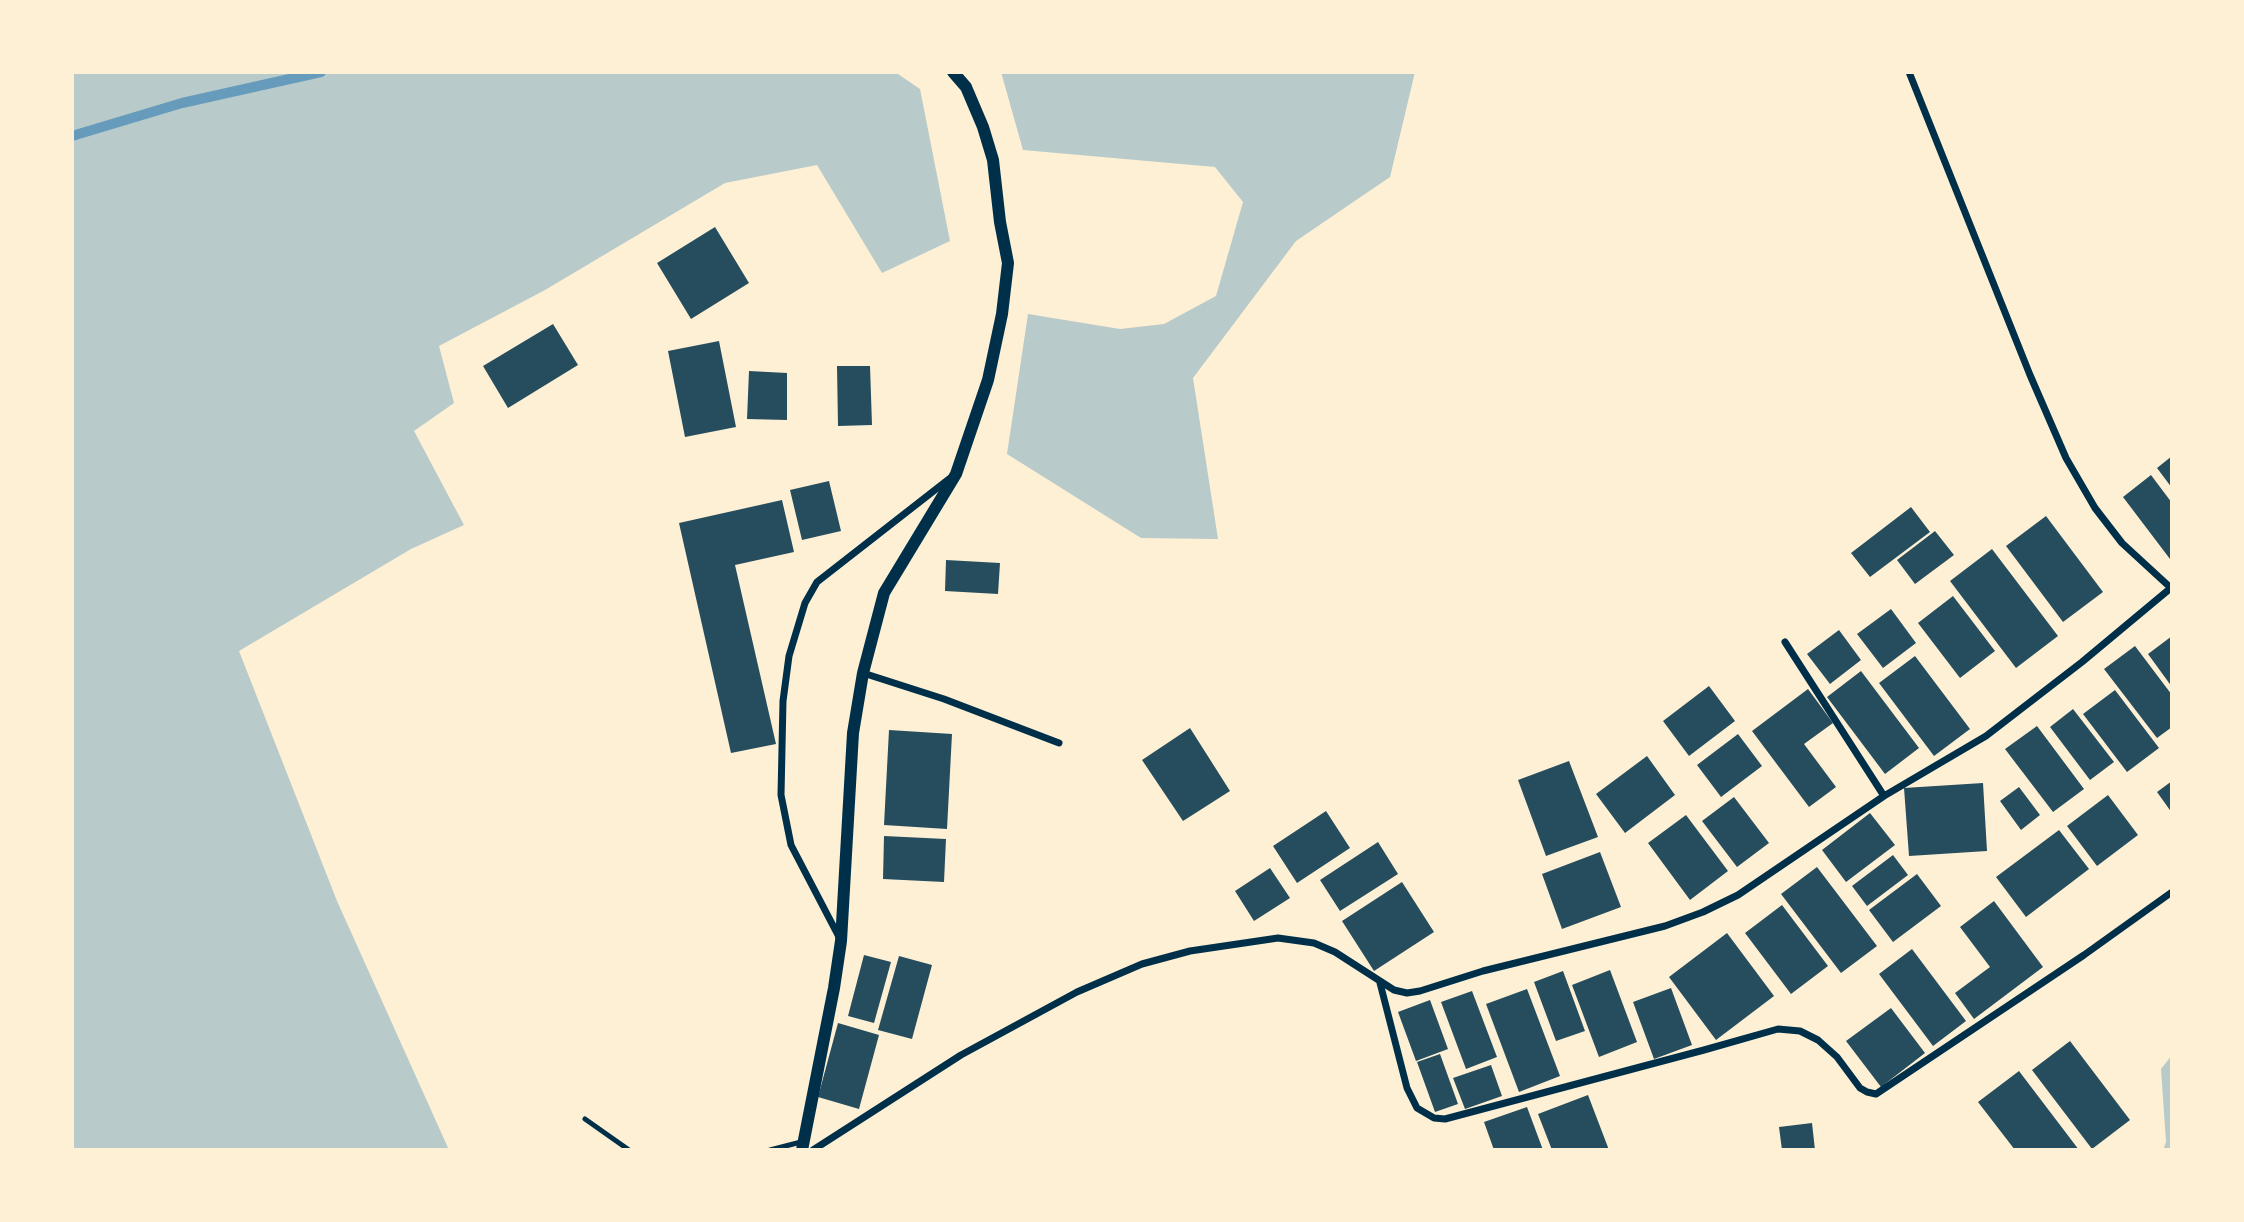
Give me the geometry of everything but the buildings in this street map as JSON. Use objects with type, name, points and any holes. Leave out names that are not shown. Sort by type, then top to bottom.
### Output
[{"type":"street","points":[[806,1147],[841,941],[853,733],[863,673],[884,593],[956,474],[988,380],[1002,314],[1008,263],[993,160],[966,87],[953,72]]},
{"type":"street","points":[[806,1147],[961,1055],[1077,992],[1142,964],[1190,951],[1278,938],[1314,943],[1335,952],[1380,983],[1407,993],[1483,971],[1665,926],[1703,912],[1738,895],[1884,796],[1986,736],[2172,588],[2122,543],[2095,508],[2066,458],[1909,72]]},
{"type":"street","points":[[841,941],[791,845],[781,795],[783,701],[789,656],[804,603],[817,582],[956,474]]},
{"type":"street","points":[[1785,642],[1884,796]]},
{"type":"street","points":[[863,673],[944,699],[1059,743]]},
{"type":"street","points":[[1380,983],[1407,1088],[1417,1108],[1434,1118],[1445,1119],[1778,1029],[1800,1031],[1818,1041],[1837,1057],[1860,1088],[1876,1094],[2084,955],[2172,892]]},
{"type":"lane","points":[[585,1119],[629,1150]]},
{"type":"lane","points":[[770,1150],[806,1147]]},
{"type":"shaded area","points":[[72,72],[895,72],[920,89],[950,241],[882,273],[817,165],[725,183],[545,290],[439,346],[454,403],[414,431],[464,525],[411,549],[239,651],[337,901],[449,1150],[72,1150]]},
{"type":"shaded area","points":[[1001,72],[1415,72],[1390,177],[1296,241],[1193,378],[1218,539],[1141,538],[1007,454],[1028,314],[1120,329],[1164,324],[1216,296],[1243,202],[1215,167],[1023,150]]},
{"type":"shaded area","points":[[2172,1055],[2172,1150],[2163,1150],[2166,1142],[2161,1069]]},
{"type":"waterway","points":[[72,136],[182,103],[321,72]]}]
